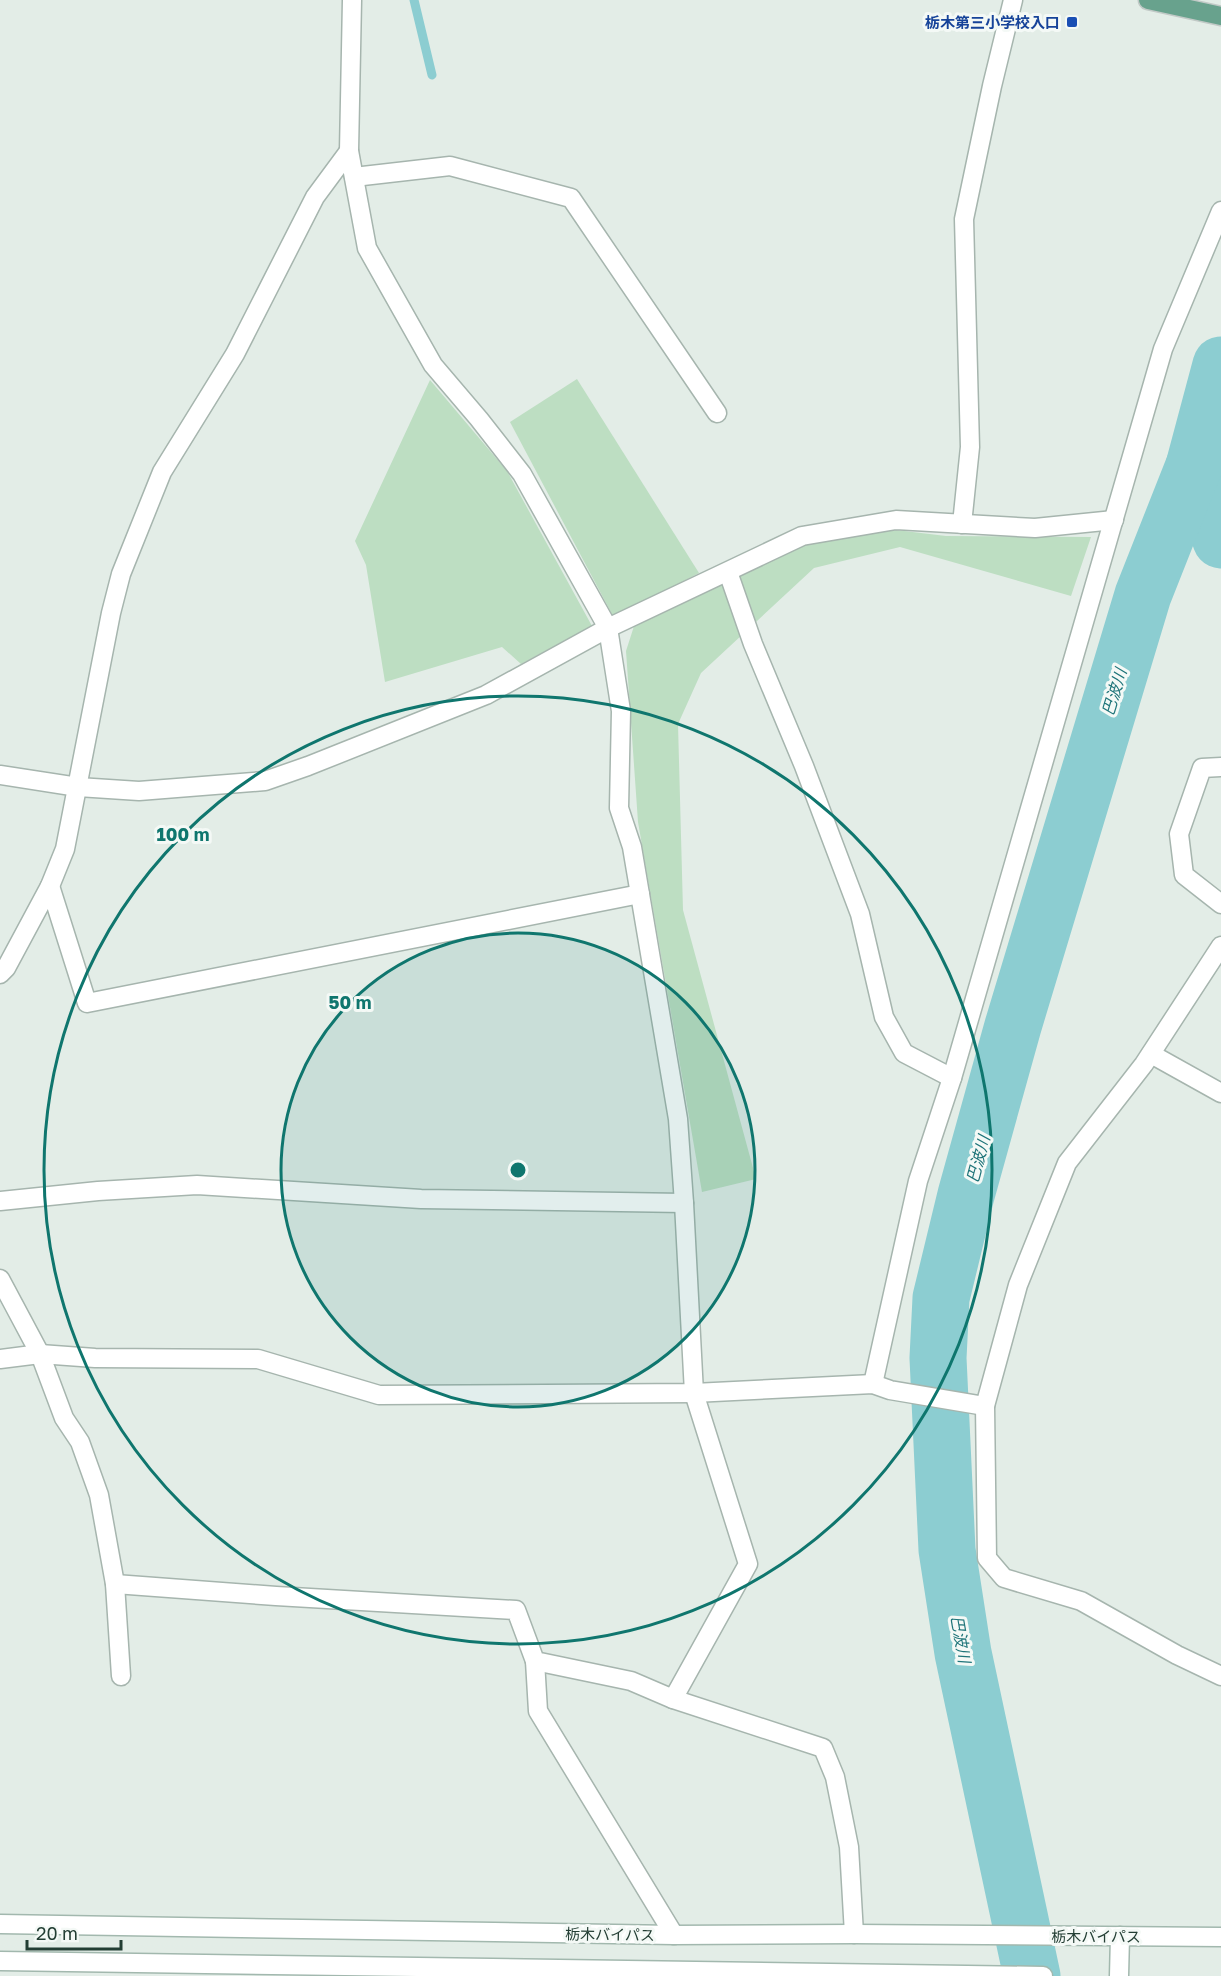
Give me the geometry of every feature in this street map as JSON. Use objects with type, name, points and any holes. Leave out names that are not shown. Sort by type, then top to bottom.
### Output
[{"type":"main road","points":[[1148,0],[1221,16]]},
{"type":"street","points":[[352,0],[349,151],[367,248],[433,365],[522,474],[608,628],[621,711],[619,808],[633,848],[678,1119],[694,1393],[748,1564],[673,1699]]},
{"type":"street","points":[[962,524],[970,447],[964,219],[1013,0]]},
{"type":"street","points":[[0,974],[6,968],[50,886],[65,849],[113,603],[121,574],[162,472],[235,354],[315,198],[349,151]]},
{"type":"street","points":[[354,177],[450,166],[572,198],[717,413]]},
{"type":"street","points":[[882,1387],[918,1181],[952,1078],[1163,349],[1221,211]]},
{"type":"street","points":[[0,775],[78,787],[140,791],[265,781],[486,695],[608,628],[802,536],[896,520],[1035,528],[1114,520]]},
{"type":"street","points":[[728,572],[753,644],[804,766],[860,914],[884,1017],[903,1053],[952,1078]]},
{"type":"street","points":[[1221,767],[1219,765],[1202,768],[1179,834],[1184,874],[1221,904]]},
{"type":"street","points":[[50,886],[87,1003],[640,894]]},
{"type":"street","points":[[1221,946],[1151,1054],[1067,1163],[1018,1285],[985,1406],[987,1558],[1004,1578],[1081,1601],[1177,1655],[1221,1676]]},
{"type":"street","points":[[1151,1054],[1221,1093]]},
{"type":"street","points":[[0,1202],[99,1191],[197,1185],[421,1199],[684,1203]]},
{"type":"street","points":[[0,1279],[39,1354],[64,1418],[80,1442],[99,1495],[115,1584],[121,1676]]},
{"type":"street","points":[[0,1359],[39,1354],[94,1358],[258,1359],[379,1395],[694,1393],[882,1387],[985,1406]]},
{"type":"street","points":[[115,1584],[516,1610],[534,1662],[538,1711],[674,1935]]},
{"type":"street","points":[[534,1662],[631,1681],[673,1699],[823,1748],[835,1777],[849,1847],[854,1934]]},
{"type":"street","name":"栃木バイパス","points":[[0,1924],[674,1935],[1221,1937]]},
{"type":"street","points":[[1119,1976],[1120,1936]]},
{"type":"street","points":[[0,1961],[1043,1976]]},
{"type":"green space","points":[[577,379],[699,573],[614,618],[510,422]]},
{"type":"green space","points":[[430,380],[507,471],[592,626],[521,664],[502,647],[385,682],[366,565],[355,541]]},
{"type":"green space","points":[[896,530],[946,536],[1091,537],[1071,596],[900,547],[814,568],[701,673],[678,724],[683,910],[756,1179],[702,1192],[638,822],[626,651],[635,623],[807,542]]},
{"type":"waterway","points":[[414,0],[432,75]]},
{"type":"waterway","name":"巴波川","points":[[1032,1976],[963,1653],[947,1550],[938,1358],[941,1298],[966,1195],[1013,1026],[1143,595],[1194,466],[1221,365]]},
{"type":"waterway","points":[[1194,466],[1221,540]]},
{"type":"place","name":"栃木第三小学校入口","points":[[1072,22]]}]
